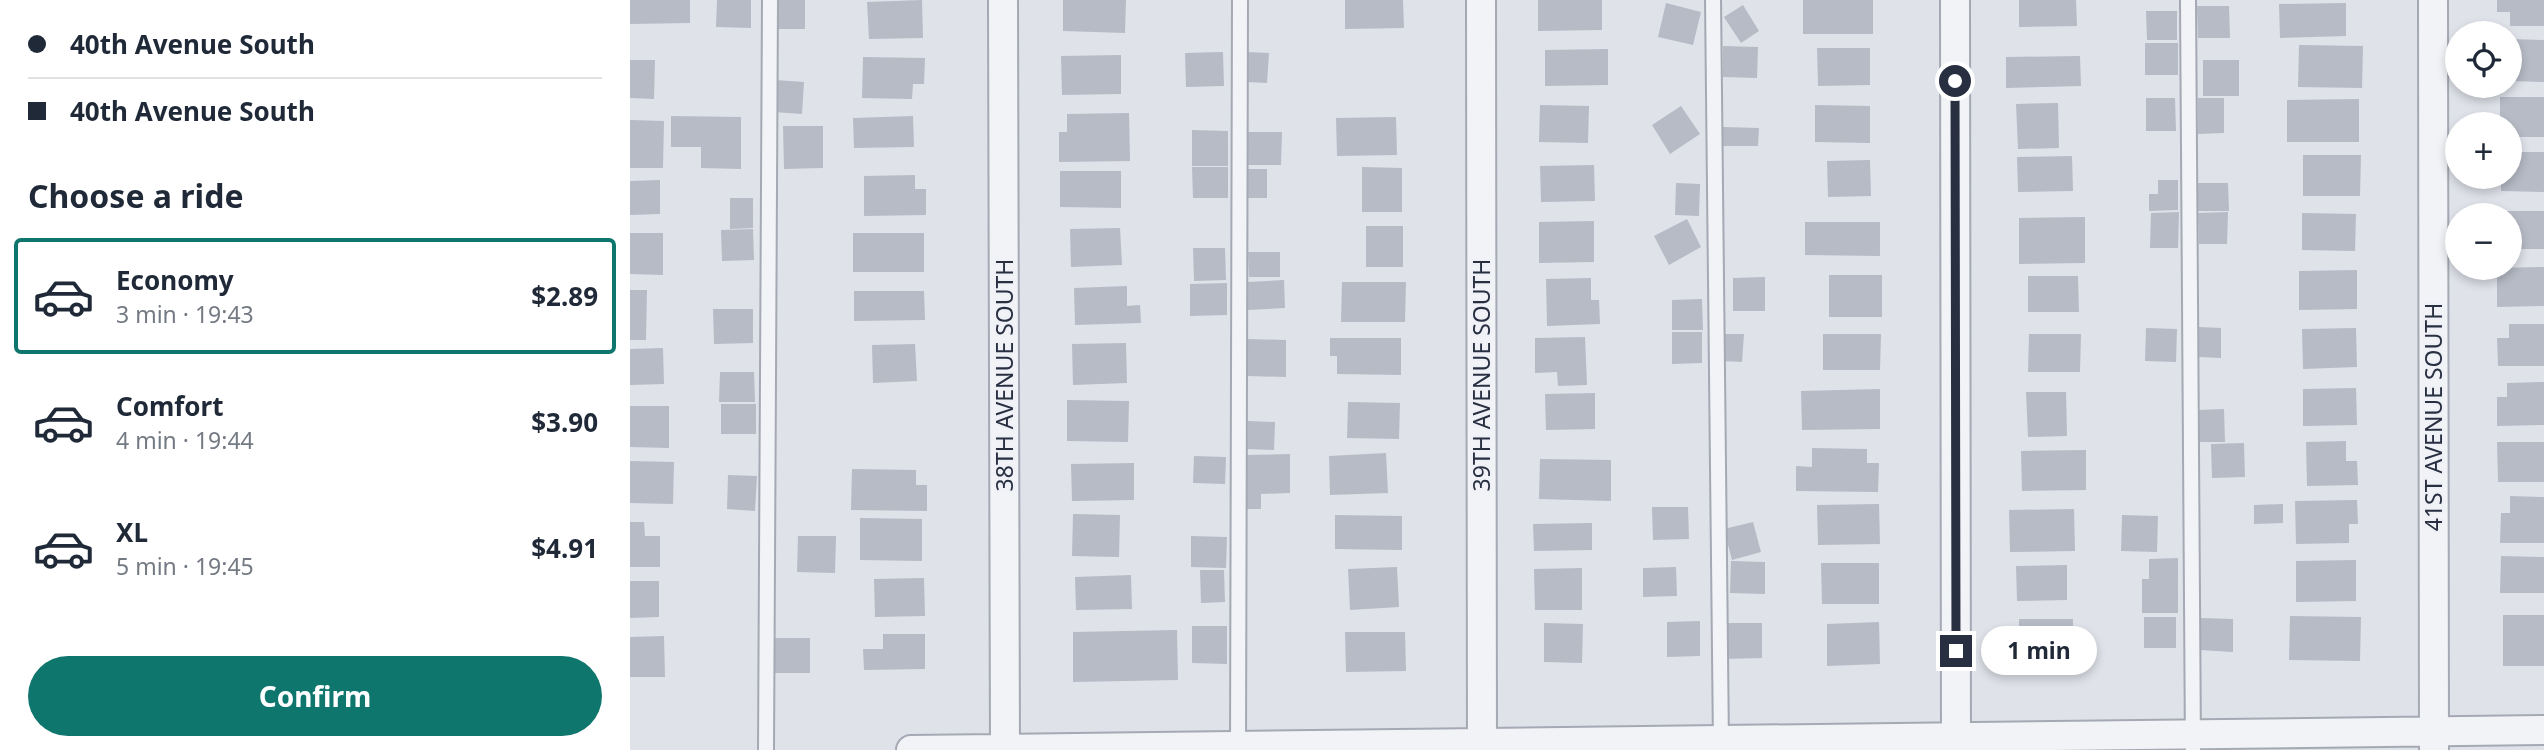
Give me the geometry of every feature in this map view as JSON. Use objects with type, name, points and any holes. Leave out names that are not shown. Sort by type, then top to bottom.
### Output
[{"type":"street","name":"38TH AVENUE SOUTH","points":[[1003,0],[1005,749]]},
{"type":"street","name":"39TH AVENUE SOUTH","points":[[1481,0],[1482,746]]},
{"type":"street","points":[[1955,0],[1956,743]]},
{"type":"street","name":"41ST AVENUE SOUTH","points":[[2432,0],[2434,740]]},
{"type":"street","points":[[911,750],[2434,740],[2544,730]]},
{"type":"lane","points":[[766,750],[770,0]]},
{"type":"lane","points":[[1238,748],[1240,0]]},
{"type":"lane","points":[[1713,0],[1721,745]]},
{"type":"lane","points":[[2188,0],[2192,742]]},
{"type":"building","points":[[630,0],[690,0],[690,23],[630,24]]},
{"type":"building","points":[[717,0],[751,0],[751,28],[716,27]]},
{"type":"building","points":[[774,0],[805,0],[805,29],[774,29]]},
{"type":"building","points":[[922,0],[923,38],[869,39],[867,2]]},
{"type":"building","points":[[1063,0],[1126,0],[1125,33],[1063,31]]},
{"type":"building","points":[[1345,0],[1403,0],[1404,28],[1345,29]]},
{"type":"building","points":[[1538,0],[1602,0],[1602,30],[1538,31]]},
{"type":"building","points":[[1803,0],[1873,0],[1873,34],[1803,34]]},
{"type":"building","points":[[2019,0],[2076,0],[2077,26],[2019,27]]},
{"type":"building","points":[[2497,0],[2544,0],[2544,26],[2522,26],[2522,21],[2510,21],[2510,12],[2497,12]]},
{"type":"building","points":[[1666,3],[1701,12],[1693,45],[1658,37]]},
{"type":"building","points":[[2346,3],[2346,36],[2280,38],[2279,4]]},
{"type":"building","points":[[1743,5],[1759,31],[1741,43],[1724,17]]},
{"type":"building","points":[[2197,6],[2229,6],[2230,38],[2198,38]]},
{"type":"building","points":[[2146,11],[2177,11],[2177,40],[2147,40]]},
{"type":"building","points":[[2522,39],[2544,40],[2544,82],[2522,81]]},
{"type":"building","points":[[2145,43],[2178,43],[2178,75],[2145,75]]},
{"type":"building","points":[[2299,45],[2363,46],[2362,88],[2298,87]]},
{"type":"building","points":[[1723,46],[1758,47],[1757,78],[1723,77]]},
{"type":"building","points":[[1817,48],[1870,48],[1870,85],[1818,86]]},
{"type":"building","points":[[1608,49],[1608,85],[1545,86],[1545,50]]},
{"type":"building","points":[[1223,52],[1224,86],[1186,87],[1185,53]]},
{"type":"building","points":[[1248,52],[1269,53],[1267,83],[1246,82]]},
{"type":"building","points":[[1121,55],[1121,94],[1062,95],[1061,56]]},
{"type":"building","points":[[2080,56],[2081,86],[2006,88],[2006,57]]},
{"type":"building","points":[[863,57],[925,58],[924,84],[913,84],[912,99],[862,98]]},
{"type":"building","points":[[630,60],[655,60],[654,99],[630,98]]},
{"type":"building","points":[[2203,60],[2239,60],[2239,96],[2203,96]]},
{"type":"building","points":[[775,80],[804,82],[802,114],[773,112]]},
{"type":"building","points":[[2544,97],[2544,137],[2522,137],[2522,112],[2500,112],[2500,98]]},
{"type":"building","points":[[2146,98],[2175,98],[2176,131],[2146,131]]},
{"type":"building","points":[[2198,98],[2224,98],[2224,133],[2198,134]]},
{"type":"building","points":[[2359,99],[2359,142],[2287,142],[2287,100]]},
{"type":"building","points":[[2058,103],[2059,148],[2018,149],[2016,104]]},
{"type":"building","points":[[1540,105],[1589,106],[1588,143],[1539,142]]},
{"type":"building","points":[[1815,105],[1870,106],[1870,143],[1815,142]]},
{"type":"building","points":[[1681,106],[1700,134],[1670,154],[1652,125]]},
{"type":"building","points":[[1129,113],[1130,161],[1059,162],[1059,132],[1067,132],[1067,114]]},
{"type":"building","points":[[671,116],[741,117],[741,169],[701,168],[701,147],[671,147]]},
{"type":"building","points":[[913,116],[914,147],[854,148],[853,118]]},
{"type":"building","points":[[1396,117],[1397,155],[1337,156],[1336,118]]},
{"type":"building","points":[[630,120],[664,121],[663,168],[630,168]]},
{"type":"building","points":[[783,126],[823,126],[823,168],[784,169]]},
{"type":"building","points":[[1723,127],[1759,128],[1758,146],[1722,146]]},
{"type":"building","points":[[1192,130],[1228,131],[1228,166],[1192,166]]},
{"type":"building","points":[[1247,132],[1282,132],[1281,165],[1247,165]]},
{"type":"building","points":[[2522,152],[2544,152],[2544,192],[2501,191],[2522,189]]},
{"type":"building","points":[[2303,155],[2361,155],[2360,196],[2303,196]]},
{"type":"building","points":[[2072,156],[2073,191],[2018,192],[2017,157]]},
{"type":"building","points":[[1870,160],[1871,196],[1828,197],[1827,161]]},
{"type":"building","points":[[1594,165],[1595,201],[1541,202],[1540,166]]},
{"type":"building","points":[[1192,167],[1228,167],[1228,198],[1193,198]]},
{"type":"building","points":[[1362,167],[1402,168],[1402,212],[1362,212]]},
{"type":"building","points":[[1248,169],[1267,169],[1267,198],[1248,198]]},
{"type":"building","points":[[1060,171],[1121,171],[1121,208],[1060,207]]},
{"type":"building","points":[[915,175],[915,189],[926,189],[926,215],[864,216],[864,176]]},
{"type":"building","points":[[660,180],[660,214],[630,215],[630,181]]},
{"type":"building","points":[[2158,180],[2178,180],[2178,210],[2149,211],[2149,194],[2158,194]]},
{"type":"building","points":[[1676,183],[1700,184],[1699,216],[1675,215]]},
{"type":"building","points":[[2198,183],[2228,183],[2229,211],[2198,211]]},
{"type":"building","points":[[730,198],[753,198],[753,228],[730,229]]},
{"type":"building","points":[[2522,211],[2544,211],[2544,249],[2522,249]]},
{"type":"building","points":[[2179,212],[2178,248],[2150,248],[2151,213]]},
{"type":"building","points":[[2228,212],[2227,244],[2199,244],[2198,213]]},
{"type":"building","points":[[2302,213],[2356,214],[2355,251],[2302,250]]},
{"type":"building","points":[[2085,217],[2085,263],[2019,264],[2019,218]]},
{"type":"building","points":[[1687,219],[1701,247],[1669,265],[1654,236]]},
{"type":"building","points":[[1594,221],[1594,262],[1539,263],[1539,222]]},
{"type":"building","points":[[1805,222],[1880,222],[1880,256],[1805,255]]},
{"type":"building","points":[[1366,226],[1403,226],[1403,267],[1366,267]]},
{"type":"building","points":[[1120,228],[1122,265],[1071,267],[1070,229]]},
{"type":"building","points":[[753,229],[754,260],[722,261],[721,230]]},
{"type":"building","points":[[630,233],[663,233],[663,275],[630,274]]},
{"type":"building","points":[[853,233],[924,233],[924,272],[853,272]]},
{"type":"building","points":[[1193,248],[1225,248],[1226,280],[1194,281]]},
{"type":"building","points":[[1248,252],[1280,252],[1280,277],[1249,277]]},
{"type":"building","points":[[2522,267],[2544,267],[2544,306],[2497,307],[2497,280],[2522,280]]},
{"type":"building","points":[[2357,270],[2357,309],[2299,310],[2299,271]]},
{"type":"building","points":[[1829,275],[1882,275],[1882,317],[1829,317]]},
{"type":"building","points":[[2028,276],[2078,276],[2079,312],[2028,312]]},
{"type":"building","points":[[1765,277],[1765,311],[1733,311],[1733,278]]},
{"type":"building","points":[[1591,278],[1591,300],[1599,300],[1600,324],[1547,326],[1546,279]]},
{"type":"building","points":[[1284,280],[1285,308],[1248,310],[1247,282]]},
{"type":"building","points":[[1342,282],[1406,282],[1405,322],[1341,322]]},
{"type":"building","points":[[1227,283],[1227,315],[1190,316],[1190,284]]},
{"type":"building","points":[[1127,286],[1127,306],[1140,305],[1141,323],[1075,325],[1074,288]]},
{"type":"building","points":[[630,290],[647,290],[646,340],[630,340]]},
{"type":"building","points":[[854,291],[924,291],[925,320],[854,321]]},
{"type":"building","points":[[1702,299],[1703,330],[1672,330],[1672,300]]},
{"type":"building","points":[[713,309],[753,309],[753,343],[714,344]]},
{"type":"building","points":[[2509,324],[2544,324],[2544,366],[2498,366],[2497,338],[2509,338]]},
{"type":"building","points":[[2199,327],[2221,328],[2221,358],[2199,357]]},
{"type":"building","points":[[2146,328],[2177,329],[2176,362],[2145,361]]},
{"type":"building","points":[[2356,328],[2357,367],[2303,369],[2302,329]]},
{"type":"building","points":[[1672,332],[1702,332],[1702,363],[1672,364]]},
{"type":"building","points":[[1723,334],[1744,334],[1742,362],[1722,361]]},
{"type":"building","points":[[1823,334],[1881,334],[1880,370],[1823,370]]},
{"type":"building","points":[[2029,334],[2081,334],[2080,372],[2028,372]]},
{"type":"building","points":[[1585,337],[1587,385],[1558,386],[1557,372],[1535,373],[1535,338]]},
{"type":"building","points":[[1330,338],[1401,338],[1401,375],[1337,374],[1337,356],[1330,356]]},
{"type":"building","points":[[1248,339],[1286,340],[1286,377],[1247,376]]},
{"type":"building","points":[[1126,343],[1127,383],[1073,385],[1072,344]]},
{"type":"building","points":[[915,344],[917,381],[873,383],[872,345]]},
{"type":"building","points":[[663,348],[664,384],[630,385],[630,349]]},
{"type":"building","points":[[720,372],[754,372],[755,402],[719,402]]},
{"type":"building","points":[[2544,382],[2544,425],[2497,426],[2497,397],[2507,397],[2507,383]]},
{"type":"building","points":[[2356,388],[2357,425],[2303,426],[2303,389]]},
{"type":"building","points":[[1880,389],[1880,429],[1802,430],[1801,391]]},
{"type":"building","points":[[2026,392],[2066,392],[2067,436],[2028,437]]},
{"type":"building","points":[[1595,393],[1595,429],[1546,430],[1545,394]]},
{"type":"building","points":[[1067,400],[1129,401],[1128,442],[1067,441]]},
{"type":"building","points":[[1348,402],[1400,403],[1399,439],[1347,438]]},
{"type":"building","points":[[721,404],[756,404],[756,434],[721,434]]},
{"type":"building","points":[[630,406],[669,406],[669,448],[630,447]]},
{"type":"building","points":[[2224,409],[2225,442],[2198,442],[2198,410]]},
{"type":"building","points":[[1248,421],[1275,422],[1274,450],[1247,449]]},
{"type":"building","points":[[2346,441],[2346,461],[2357,461],[2358,485],[2307,486],[2306,442]]},
{"type":"building","points":[[2497,442],[2544,442],[2544,482],[2498,482]]},
{"type":"building","points":[[2244,443],[2245,477],[2212,478],[2211,444]]},
{"type":"building","points":[[1812,448],[1867,449],[1867,463],[1879,463],[1878,492],[1796,491],[1796,466],[1812,467]]},
{"type":"building","points":[[2086,450],[2086,490],[2022,491],[2021,451]]},
{"type":"building","points":[[1386,453],[1388,493],[1330,495],[1329,456]]},
{"type":"building","points":[[1290,454],[1290,493],[1261,494],[1261,509],[1246,509],[1245,455]]},
{"type":"building","points":[[1194,456],[1226,457],[1225,484],[1193,483]]},
{"type":"building","points":[[1540,459],[1611,460],[1611,501],[1539,499]]},
{"type":"building","points":[[630,461],[674,462],[673,504],[630,503]]},
{"type":"building","points":[[1134,463],[1134,500],[1072,501],[1071,464]]},
{"type":"building","points":[[852,469],[916,470],[916,485],[927,485],[927,511],[851,510]]},
{"type":"building","points":[[728,475],[757,476],[755,511],[727,509]]},
{"type":"building","points":[[2510,496],[2544,497],[2544,543],[2500,543],[2501,513],[2510,513]]},
{"type":"building","points":[[2357,500],[2358,524],[2349,524],[2349,543],[2296,544],[2295,501]]},
{"type":"building","points":[[1879,504],[1880,544],[1818,545],[1817,505]]},
{"type":"building","points":[[2283,504],[2283,523],[2254,524],[2254,505]]},
{"type":"building","points":[[1652,507],[1688,507],[1689,539],[1653,540]]},
{"type":"building","points":[[2074,509],[2075,551],[2010,552],[2009,510]]},
{"type":"building","points":[[1073,514],[1120,515],[1119,557],[1072,556]]},
{"type":"building","points":[[1335,515],[1402,516],[1402,550],[1335,549]]},
{"type":"building","points":[[2122,515],[2158,516],[2157,552],[2121,551]]},
{"type":"building","points":[[860,518],[922,519],[922,561],[860,560]]},
{"type":"building","points":[[630,522],[644,522],[645,536],[660,536],[660,567],[630,567]]},
{"type":"building","points":[[1753,522],[1761,552],[1732,560],[1724,529]]},
{"type":"building","points":[[1592,523],[1592,550],[1534,551],[1533,524]]},
{"type":"building","points":[[798,536],[836,536],[835,573],[797,572]]},
{"type":"building","points":[[1191,536],[1227,537],[1226,568],[1191,567]]},
{"type":"building","points":[[2501,556],[2544,557],[2544,593],[2500,593]]},
{"type":"building","points":[[2178,558],[2178,613],[2142,613],[2142,579],[2149,579],[2149,559]]},
{"type":"building","points":[[2356,560],[2356,601],[2296,602],[2296,561]]},
{"type":"building","points":[[1731,561],[1765,562],[1765,594],[1730,593]]},
{"type":"building","points":[[1821,563],[1879,563],[1879,604],[1822,604]]},
{"type":"building","points":[[2067,565],[2067,600],[2017,601],[2016,566]]},
{"type":"building","points":[[1397,567],[1399,607],[1350,610],[1348,569]]},
{"type":"building","points":[[1676,567],[1677,596],[1643,597],[1643,568]]},
{"type":"building","points":[[1582,568],[1582,610],[1535,610],[1534,569]]},
{"type":"building","points":[[1200,570],[1224,570],[1225,602],[1201,603]]},
{"type":"building","points":[[1131,575],[1132,609],[1076,610],[1075,577]]},
{"type":"building","points":[[924,578],[925,616],[875,617],[874,579]]},
{"type":"building","points":[[630,581],[659,581],[659,617],[630,618]]},
{"type":"building","points":[[2503,615],[2544,615],[2544,666],[2503,666]]},
{"type":"building","points":[[2290,616],[2361,617],[2360,661],[2289,660]]},
{"type":"building","points":[[2144,617],[2176,617],[2176,648],[2144,648]]},
{"type":"building","points":[[2201,618],[2233,619],[2233,652],[2200,650]]},
{"type":"building","points":[[2019,619],[2073,619],[2073,662],[2019,662]]},
{"type":"building","points":[[1700,621],[1700,656],[1667,657],[1667,622]]},
{"type":"building","points":[[1879,622],[1880,664],[1827,666],[1827,624]]},
{"type":"building","points":[[1544,623],[1583,624],[1582,663],[1544,662]]},
{"type":"building","points":[[1723,623],[1762,623],[1762,658],[1724,659]]},
{"type":"building","points":[[1192,626],[1227,626],[1227,664],[1192,663]]},
{"type":"building","points":[[1177,630],[1178,680],[1073,682],[1073,632]]},
{"type":"building","points":[[1345,632],[1405,632],[1406,671],[1346,672]]},
{"type":"building","points":[[883,634],[925,634],[925,669],[864,670],[863,649],[883,649]]},
{"type":"building","points":[[664,636],[665,677],[630,677],[630,637]]},
{"type":"building","points":[[774,638],[810,638],[810,673],[774,673]]},
{"type":"route","points":[[1955,81],[1956,651]]}]
